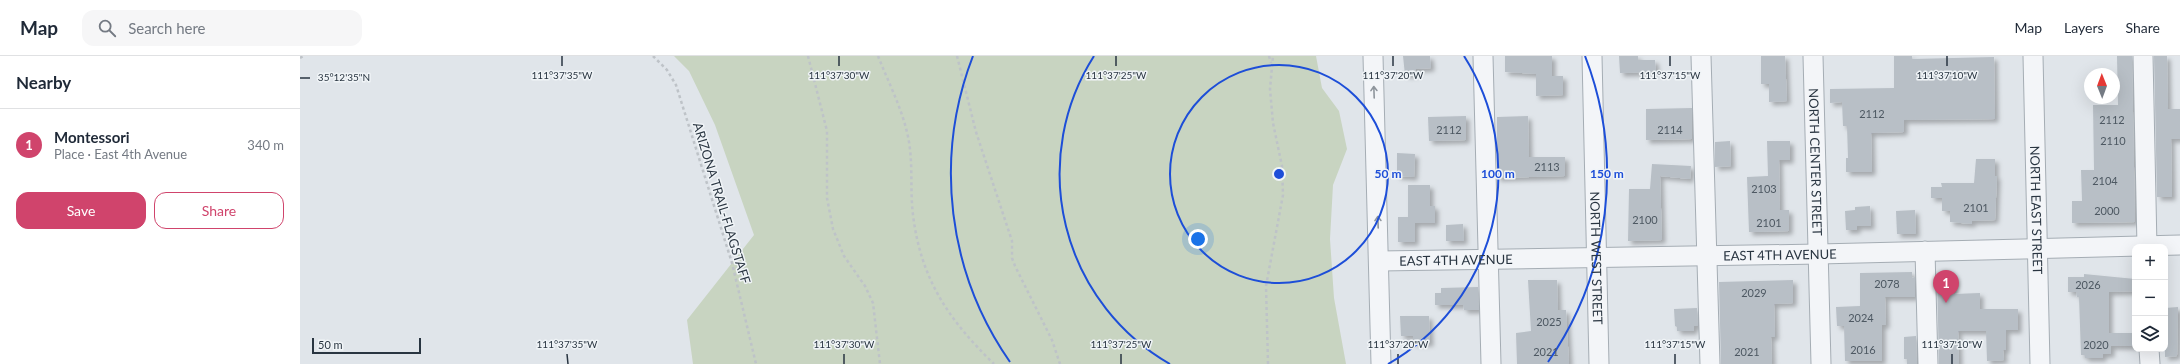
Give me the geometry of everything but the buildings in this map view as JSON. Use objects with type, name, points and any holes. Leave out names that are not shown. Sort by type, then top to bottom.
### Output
[{"type":"street","points":[[1373,56],[1380,261],[1381,364]]},
{"type":"street","points":[[1483,56],[1491,364]]},
{"type":"street","name":"NORTH WEST STREET","points":[[1592,56],[1599,364]]},
{"type":"street","points":[[1701,56],[1710,364]]},
{"type":"street","name":"NORTH CENTER STREET","points":[[1813,56],[1821,364]]},
{"type":"street","name":"NORTH EAST STREET","points":[[2033,56],[2040,364]]},
{"type":"street","points":[[2143,56],[2147,244]]},
{"type":"street","name":"EAST 4TH AVENUE","points":[[2168,245],[2180,245]]},
{"type":"street","name":"EAST 4TH AVENUE","points":[[1380,261],[1818,254],[2132,246]]},
{"type":"street","points":[[1925,251],[1928,364]]},
{"type":"street","points":[[2149,352],[2150,364]]},
{"type":"path","name":"ARIZONA TRAIL-FLAGSTAFF","points":[[653,56],[667,70],[676,85],[732,263],[756,364]]},
{"type":"path","points":[[808,56],[827,131],[827,198],[833,229],[844,256],[865,286],[873,303],[880,364]]},
{"type":"path","points":[[878,56],[900,108],[909,142],[913,214],[918,246],[926,270],[951,317],[966,337],[994,364]]},
{"type":"path","points":[[957,56],[976,132],[1012,241],[1012,258],[1031,301],[1052,340],[1060,364]]},
{"type":"path","points":[[1269,56],[1272,66]]},
{"type":"path","points":[[1268,364],[1266,286],[1283,195],[1282,166],[1273,123],[1270,89],[1273,56]]},
{"type":"green space","points":[[674,56],[1316,56],[1322,88],[1339,111],[1347,149],[1333,185],[1330,239],[1334,298],[1346,364],[693,364],[687,320],[754,235],[715,125],[689,71]]},
{"type":"place","name":"Montessori","points":[[1946,303]]}]
